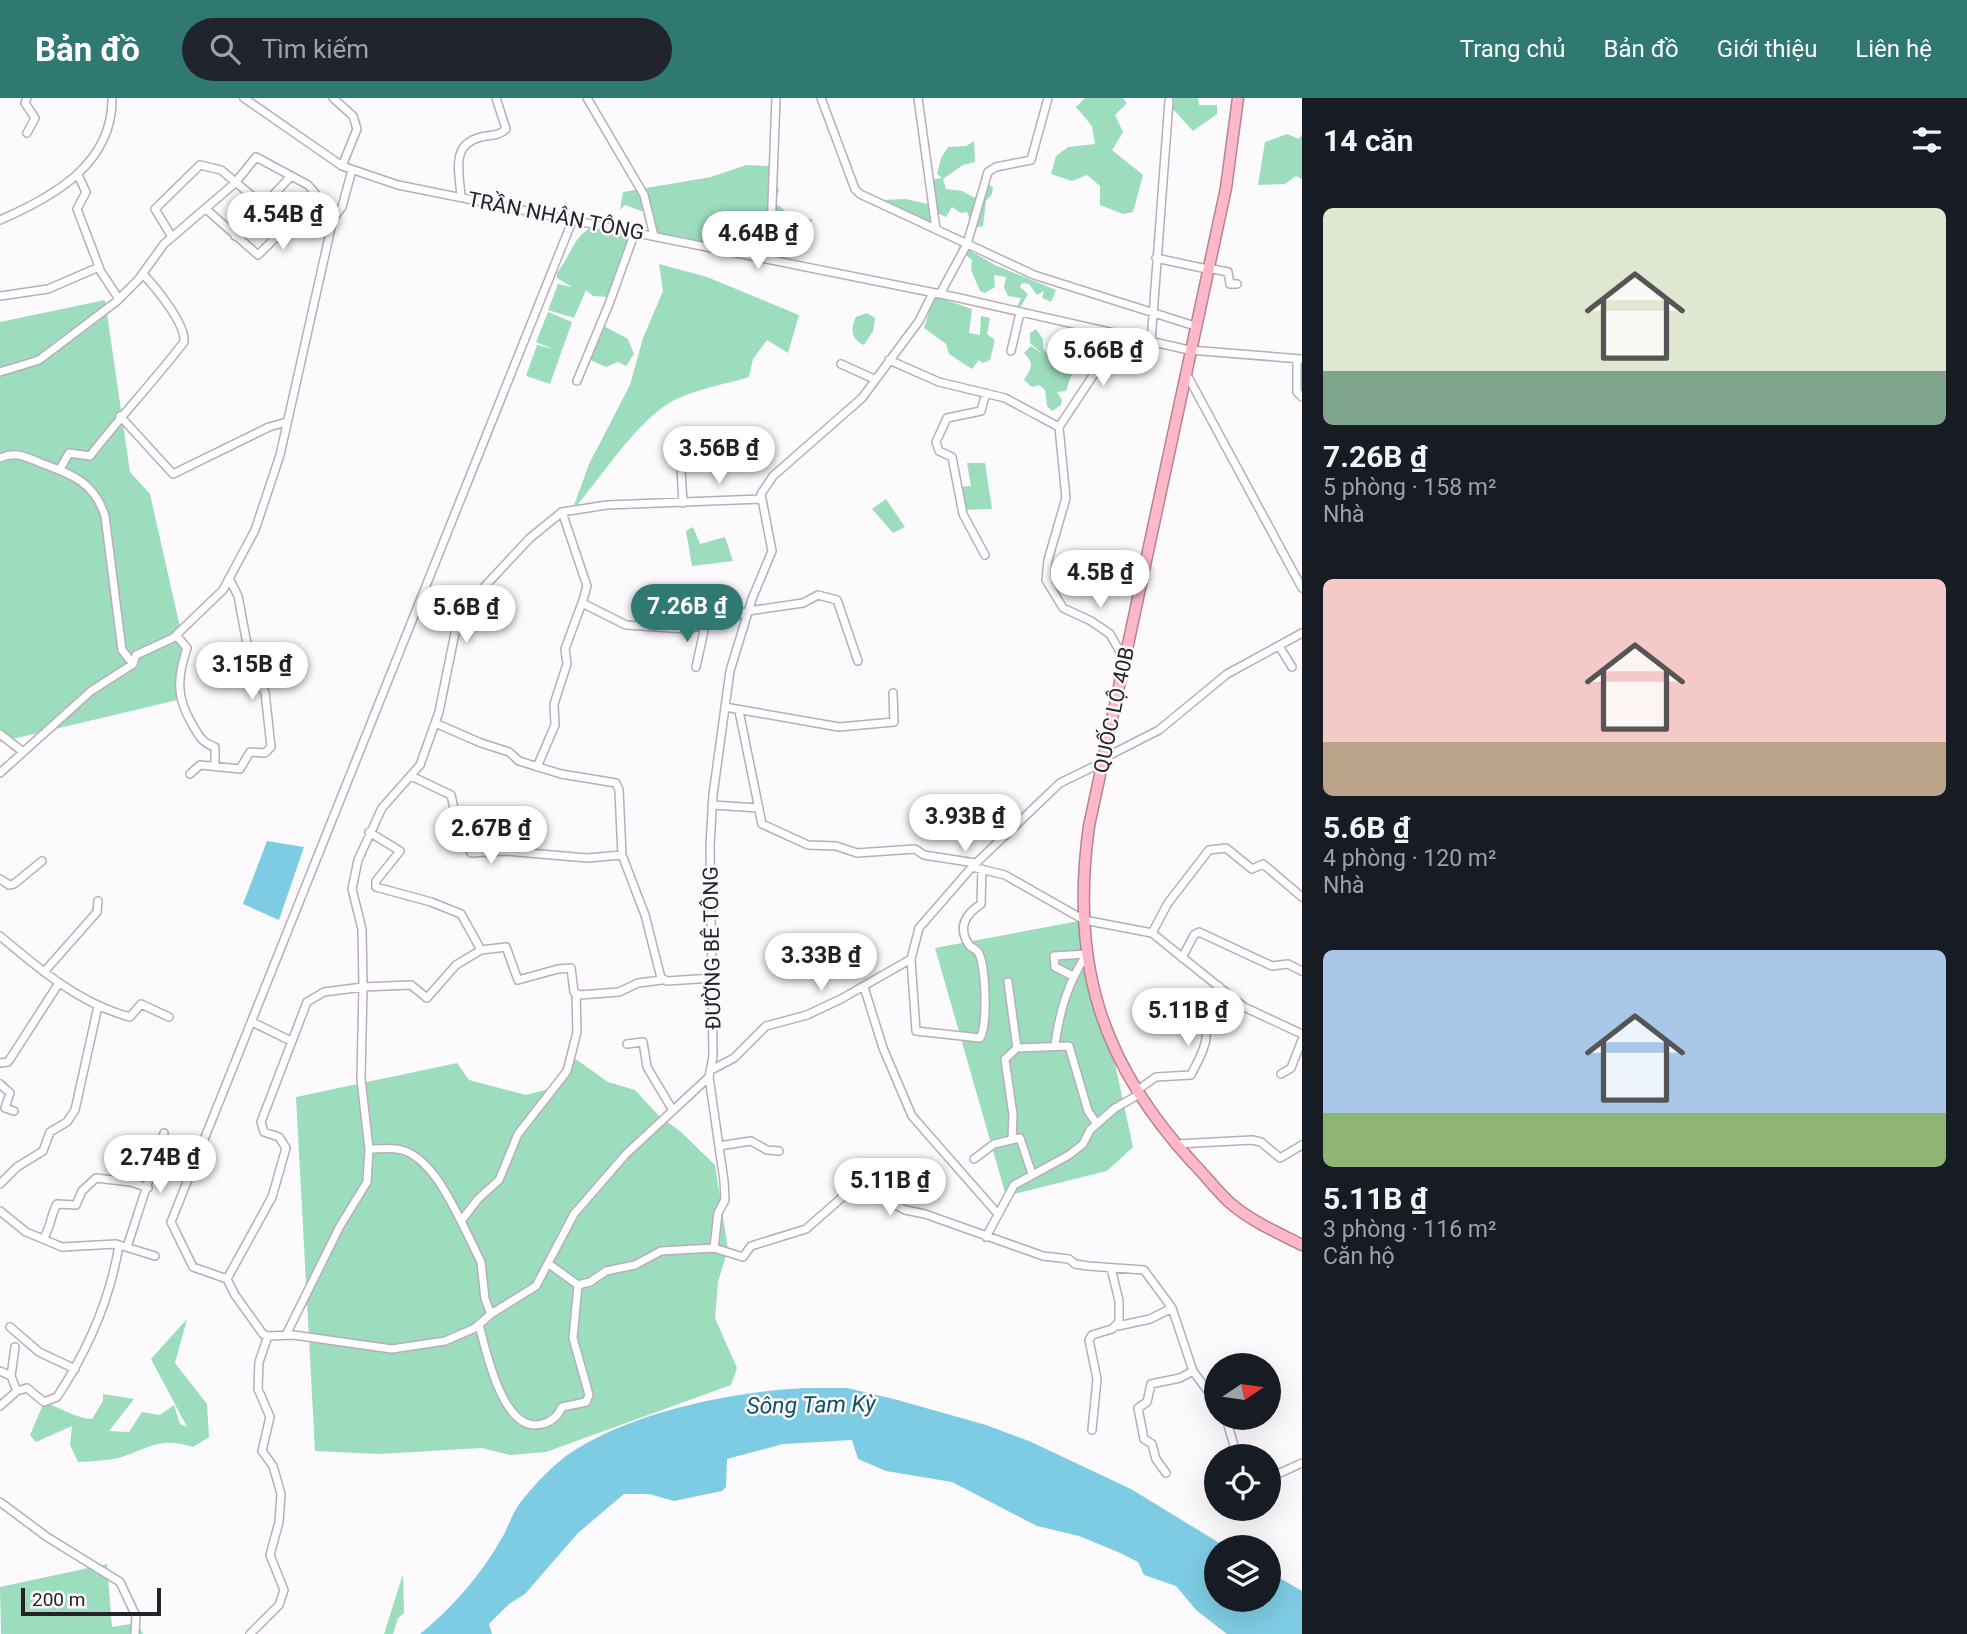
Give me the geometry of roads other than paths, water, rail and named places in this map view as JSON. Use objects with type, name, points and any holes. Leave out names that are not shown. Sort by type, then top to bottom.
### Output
[{"type":"highway","name":"QUỐC LỘ 40B","points":[[1238,98],[1226,188],[1124,659],[1082,877],[1084,920],[1100,1016],[1137,1093],[1176,1144],[1230,1203],[1302,1245]]},
{"type":"street","points":[[27,98],[25,103],[35,118],[27,134]]},
{"type":"street","points":[[0,220],[38,204],[87,168],[102,144],[111,120],[112,98]]},
{"type":"street","name":"TRẦN NHÂN TÔNG","points":[[244,98],[342,166],[398,185],[937,293],[1189,350],[1299,359]]},
{"type":"street","points":[[332,98],[357,123],[358,129],[342,166]]},
{"type":"street","points":[[461,197],[459,159],[463,146],[472,139],[498,134],[506,129],[496,98]]},
{"type":"street","points":[[587,98],[644,194],[654,236]]},
{"type":"street","points":[[770,259],[776,98]]},
{"type":"street","points":[[821,98],[857,192],[1034,275],[1195,326]]},
{"type":"street","points":[[918,98],[936,229]]},
{"type":"street","points":[[286,1335],[340,1226],[365,1188],[369,1149],[361,1079],[362,929],[352,889],[358,860],[369,832],[382,808],[419,765],[435,723],[457,623],[487,583],[530,538],[562,512],[607,505],[761,499],[773,477],[862,398],[919,321],[967,244],[988,172],[996,167],[1031,160],[1048,98]]},
{"type":"street","points":[[1150,342],[1169,101]]},
{"type":"street","points":[[0,372],[39,360],[119,299],[172,237],[235,183],[258,156],[312,188],[315,193],[308,206],[258,255],[205,209]]},
{"type":"street","points":[[172,237],[155,209],[200,165],[221,170],[288,226]]},
{"type":"street","points":[[0,773],[92,691],[134,664],[136,655],[176,635],[223,590],[255,530],[287,422],[333,219],[342,207],[352,170]]},
{"type":"street","points":[[78,175],[86,193],[77,209],[99,267],[119,299]]},
{"type":"street","points":[[235,236],[291,176]]},
{"type":"street","points":[[573,219],[171,1222],[193,1267],[227,1279],[234,1295],[263,1334],[397,1349],[445,1341],[478,1325],[536,1286],[574,1214],[626,1154],[711,1073],[734,1058],[766,1026],[807,1015],[864,987],[912,959]]},
{"type":"street","points":[[576,381],[609,304],[635,232]]},
{"type":"street","points":[[1156,258],[1228,272],[1230,284],[1237,284]]},
{"type":"street","points":[[0,296],[48,289],[99,267]]},
{"type":"street","points":[[60,469],[69,453],[90,456],[120,416],[153,382],[185,338],[165,299],[143,274]]},
{"type":"street","points":[[1011,351],[1020,313]]},
{"type":"street","points":[[1107,332],[1098,368],[1059,427],[1066,498],[1048,560],[1046,580],[1063,608],[1091,621],[1110,634],[1124,659]]},
{"type":"street","points":[[1299,359],[1297,392],[1302,397]]},
{"type":"street","points":[[889,360],[923,376],[1020,404],[1059,427]]},
{"type":"street","points":[[841,364],[874,379]]},
{"type":"street","points":[[1185,372],[1302,588]]},
{"type":"street","points":[[985,555],[963,513],[952,457],[939,451],[936,442],[947,418],[981,411],[986,393]]},
{"type":"street","points":[[120,416],[173,474],[269,427],[287,422]]},
{"type":"street","points":[[676,442],[680,450],[683,503]]},
{"type":"street","points":[[0,458],[22,454],[60,469],[83,480],[100,499],[105,516],[121,650],[134,664]]},
{"type":"street","name":"ĐƯỜNG BÊ TÔNG","points":[[714,1248],[718,1213],[724,1200],[711,1073],[712,805],[717,748],[730,671],[748,611],[772,551],[761,499]]},
{"type":"street","points":[[537,767],[555,725],[554,705],[568,664],[565,649],[587,586],[562,512]]},
{"type":"street","points":[[1046,580],[1076,571]]},
{"type":"street","points":[[190,774],[198,766],[242,768],[250,752],[265,753],[271,743],[265,692],[253,676],[238,596],[229,578]]},
{"type":"street","points":[[582,603],[626,625],[674,629],[705,626],[748,611],[803,603],[818,595],[837,600],[858,661]]},
{"type":"street","points":[[696,667],[705,626]]},
{"type":"street","points":[[976,866],[981,904],[966,914],[963,921],[969,944],[979,954],[986,1019],[980,1038],[916,1031],[912,959],[919,928],[976,866],[1060,783],[1159,730],[1227,674],[1302,633]]},
{"type":"street","points":[[176,635],[187,648],[181,667],[180,703],[201,740],[215,747],[215,765]]},
{"type":"street","points":[[1279,646],[1292,667]]},
{"type":"street","points":[[725,707],[739,711],[766,712],[806,723],[856,727],[894,722],[893,694]]},
{"type":"street","points":[[739,711],[762,824],[793,841],[808,845],[836,846],[857,853],[915,849],[924,855],[1005,875],[1084,920],[1152,933],[1244,1007],[1302,1034]]},
{"type":"street","points":[[435,723],[509,752],[519,761],[617,785],[622,855],[645,915],[662,979]]},
{"type":"street","points":[[0,734],[22,751]]},
{"type":"street","points":[[411,776],[451,795],[458,826],[471,853],[505,851],[587,858],[622,855]]},
{"type":"street","points":[[712,805],[759,808]]},
{"type":"street","points":[[369,832],[400,853],[376,881],[376,887],[431,902],[461,914],[481,950]]},
{"type":"street","points":[[1152,933],[1168,903],[1209,850],[1226,848],[1252,869],[1263,864],[1302,897]]},
{"type":"street","points":[[0,879],[9,885],[14,884],[42,861]]},
{"type":"street","points":[[44,972],[97,912],[98,901]]},
{"type":"street","points":[[1182,958],[1194,935],[1199,932],[1272,966],[1286,964],[1302,971]]},
{"type":"street","points":[[0,936],[59,983],[98,1006],[130,1017],[141,1004],[169,1017]]},
{"type":"street","points":[[227,1279],[272,1197],[286,1148],[279,1138],[264,1132],[261,1122],[307,1002],[324,992],[411,985],[428,998],[456,965],[481,950],[505,946],[518,980],[558,968],[570,968],[576,994],[577,1031],[568,1071],[518,1134],[499,1180],[478,1199],[461,1222]]},
{"type":"street","points":[[1073,976],[1052,965],[1054,956],[1088,954]]},
{"type":"street","points":[[1055,1044],[1061,1006],[1073,976],[1088,954]]},
{"type":"street","points":[[576,994],[621,991],[638,983],[662,979],[713,978]]},
{"type":"street","points":[[1008,982],[1017,1048]]},
{"type":"street","points":[[0,1063],[8,1062],[59,983]]},
{"type":"street","points":[[986,1237],[1014,1185],[1069,1155],[1083,1144],[1097,1124],[1156,1077],[1191,1075],[1206,1041],[1205,1023],[1210,997],[1219,986]]},
{"type":"street","points":[[864,987],[883,1048],[912,1116],[997,1213]]},
{"type":"street","points":[[0,1184],[17,1167],[43,1152],[50,1132],[72,1117],[98,1006]]},
{"type":"street","points":[[251,1022],[291,1041]]},
{"type":"street","points":[[1281,1074],[1291,1068],[1302,1040]]},
{"type":"street","points":[[627,1044],[643,1042],[646,1067],[672,1109]]},
{"type":"street","points":[[1012,1139],[1013,1115],[1005,1059],[1017,1048],[1055,1044],[1071,1049],[1088,1111],[1097,1124]]},
{"type":"street","points":[[0,1084],[10,1093],[5,1108],[14,1111]]},
{"type":"street","points":[[0,1406],[17,1391],[27,1388],[44,1402],[50,1402],[86,1350],[123,1246],[148,1188],[164,1133]]},
{"type":"street","points":[[974,1159],[994,1144],[1021,1139],[1032,1174]]},
{"type":"street","points":[[1176,1144],[1252,1140],[1261,1142],[1280,1158],[1302,1145]]},
{"type":"street","points":[[719,1146],[751,1141],[767,1150],[779,1151]]},
{"type":"street","points":[[369,1149],[396,1149],[409,1153],[440,1182],[481,1262],[485,1299],[491,1314]]},
{"type":"street","points":[[43,1239],[54,1220],[52,1211],[57,1204],[76,1205],[82,1191],[96,1178],[131,1182],[148,1188]]},
{"type":"street","points":[[549,1264],[578,1284],[590,1282],[606,1271],[635,1265],[661,1251],[714,1248],[743,1257],[751,1246],[806,1228],[846,1194],[875,1195],[905,1210],[925,1214],[1043,1256],[1111,1268],[1144,1270],[1172,1308],[1193,1371],[1204,1386]]},
{"type":"street","points":[[0,1211],[26,1232],[62,1247],[123,1246],[155,1256]]},
{"type":"street","points":[[1111,1268],[1119,1301],[1118,1326]]},
{"type":"street","points":[[478,1325],[500,1395],[521,1421],[533,1425],[546,1423],[558,1415],[562,1407],[586,1402],[589,1395],[573,1338],[578,1284]]},
{"type":"street","points":[[1092,1430],[1092,1405],[1097,1379],[1089,1338],[1118,1326],[1150,1319],[1172,1308]]},
{"type":"street","points":[[10,1327],[39,1352],[75,1368]]},
{"type":"street","points":[[250,1634],[279,1605],[284,1590],[270,1555],[279,1522],[281,1494],[273,1466],[262,1451],[270,1417],[258,1390],[259,1362],[268,1336]]},
{"type":"street","points":[[15,1347],[12,1376],[17,1391]]},
{"type":"street","points":[[0,1371],[12,1376]]},
{"type":"street","points":[[1166,1473],[1156,1459],[1152,1444],[1144,1439],[1138,1408],[1147,1402],[1150,1384],[1180,1378],[1193,1371]]},
{"type":"street","points":[[1281,1473],[1302,1463]]},
{"type":"street","points":[[0,1502],[51,1541],[120,1582],[134,1612],[135,1634]]},
{"type":"water","points":[[267,841],[304,847],[279,920],[243,904]]},
{"type":"water","name":"Sông Tam Kỳ","points":[[847,1388],[986,1425],[1029,1441],[1131,1489],[1206,1535],[1204,1535],[1204,1612],[1281,1612],[1281,1579],[1302,1591],[1302,1634],[1227,1634],[1196,1610],[1176,1586],[1144,1575],[1138,1562],[1079,1536],[1037,1526],[952,1482],[886,1471],[858,1459],[852,1440],[783,1444],[727,1459],[726,1487],[722,1491],[674,1501],[649,1494],[624,1494],[578,1533],[525,1594],[509,1604],[489,1624],[492,1634],[420,1634],[454,1603],[474,1579],[526,1496],[546,1473],[570,1453],[602,1435],[657,1414],[717,1399],[775,1390]]}]
